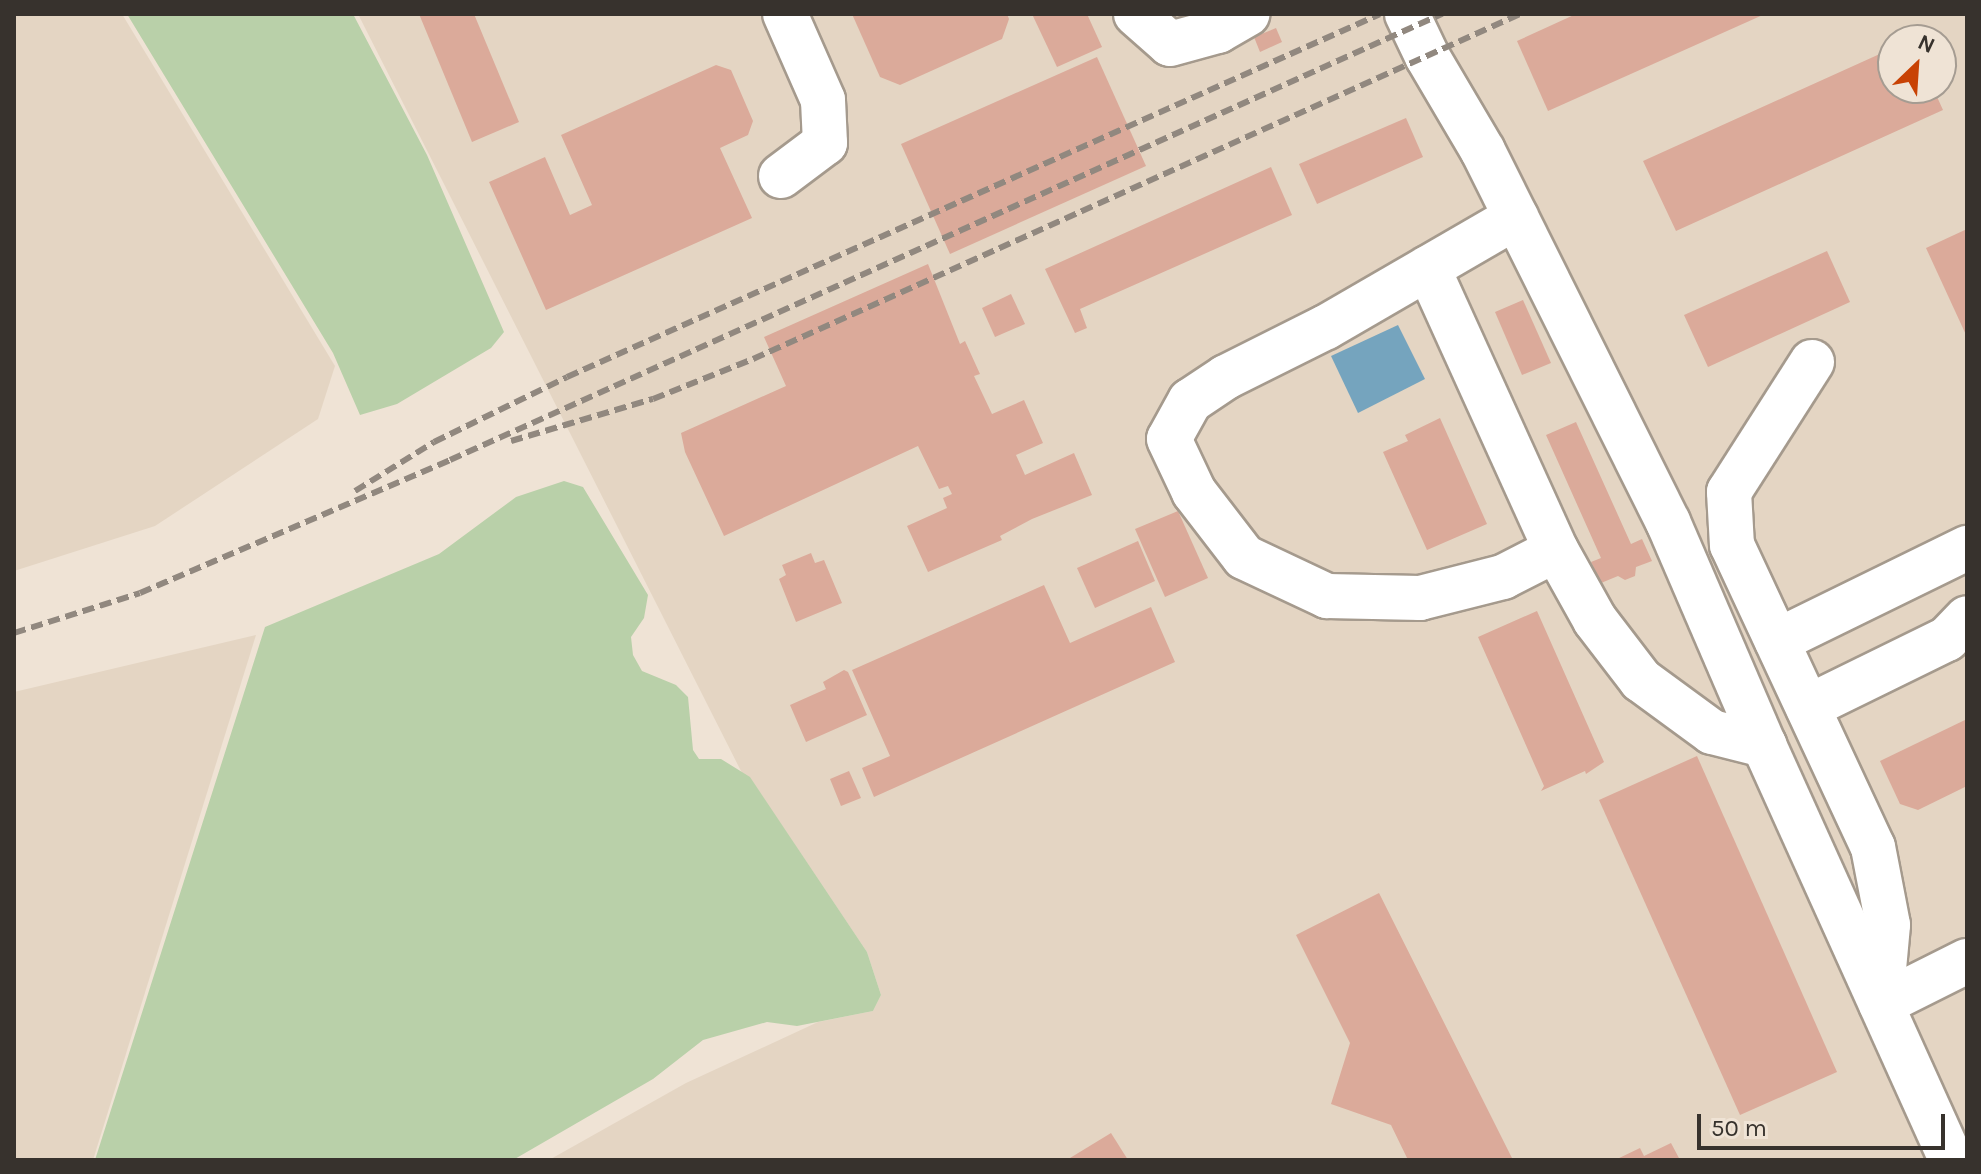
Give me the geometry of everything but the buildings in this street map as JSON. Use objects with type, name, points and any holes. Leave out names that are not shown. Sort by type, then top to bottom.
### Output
[{"type":"lane","points":[[781,176],[825,143],[823,100],[785,14]]},
{"type":"lane","points":[[1136,14],[1170,44],[1218,31],[1247,14]]},
{"type":"lane","points":[[1407,14],[1516,217],[1668,522],[1764,745],[1948,1151]]},
{"type":"lane","points":[[1516,217],[1326,327],[1226,377],[1190,401],[1169,439],[1194,492],[1244,557],[1327,596],[1420,598],[1503,577],[1556,550]]},
{"type":"lane","points":[[1428,268],[1556,550],[1595,620],[1641,680],[1712,732],[1764,745]]},
{"type":"lane","points":[[1812,362],[1729,492],[1732,545],[1873,847],[1888,925],[1881,1004]]},
{"type":"lane","points":[[1777,641],[1967,548]]},
{"type":"lane","points":[[1808,707],[1947,639],[1967,618]]},
{"type":"lane","points":[[1881,1004],[1967,961]]},
{"type":"shaded area","points":[[14,14],[122,14],[335,366],[318,419],[155,526],[14,571]]},
{"type":"shaded area","points":[[358,14],[1967,14],[1967,1160],[549,1160],[686,1083],[818,1022],[873,1011],[881,995],[867,952],[750,778],[743,775]]},
{"type":"shaded area","points":[[256,635],[93,1160],[14,1160],[14,692]]},
{"type":"green space","points":[[127,14],[353,14],[427,155],[504,332],[491,348],[397,404],[360,415],[333,353]]},
{"type":"green space","points":[[564,481],[583,487],[648,595],[644,618],[631,637],[633,655],[642,671],[676,685],[688,697],[693,750],[699,759],[721,759],[750,777],[867,952],[881,995],[873,1011],[797,1026],[767,1022],[703,1040],[653,1079],[513,1160],[95,1160],[265,627],[439,554],[516,497]]},
{"type":"water","points":[[1398,325],[1425,379],[1358,413],[1331,356]]},
{"type":"railway","points":[[355,491],[434,442],[567,377],[1380,14]]},
{"type":"railway","points":[[14,633],[140,593],[450,460],[1442,14]]},
{"type":"railway","points":[[511,441],[653,399],[753,359],[1520,14]]}]
